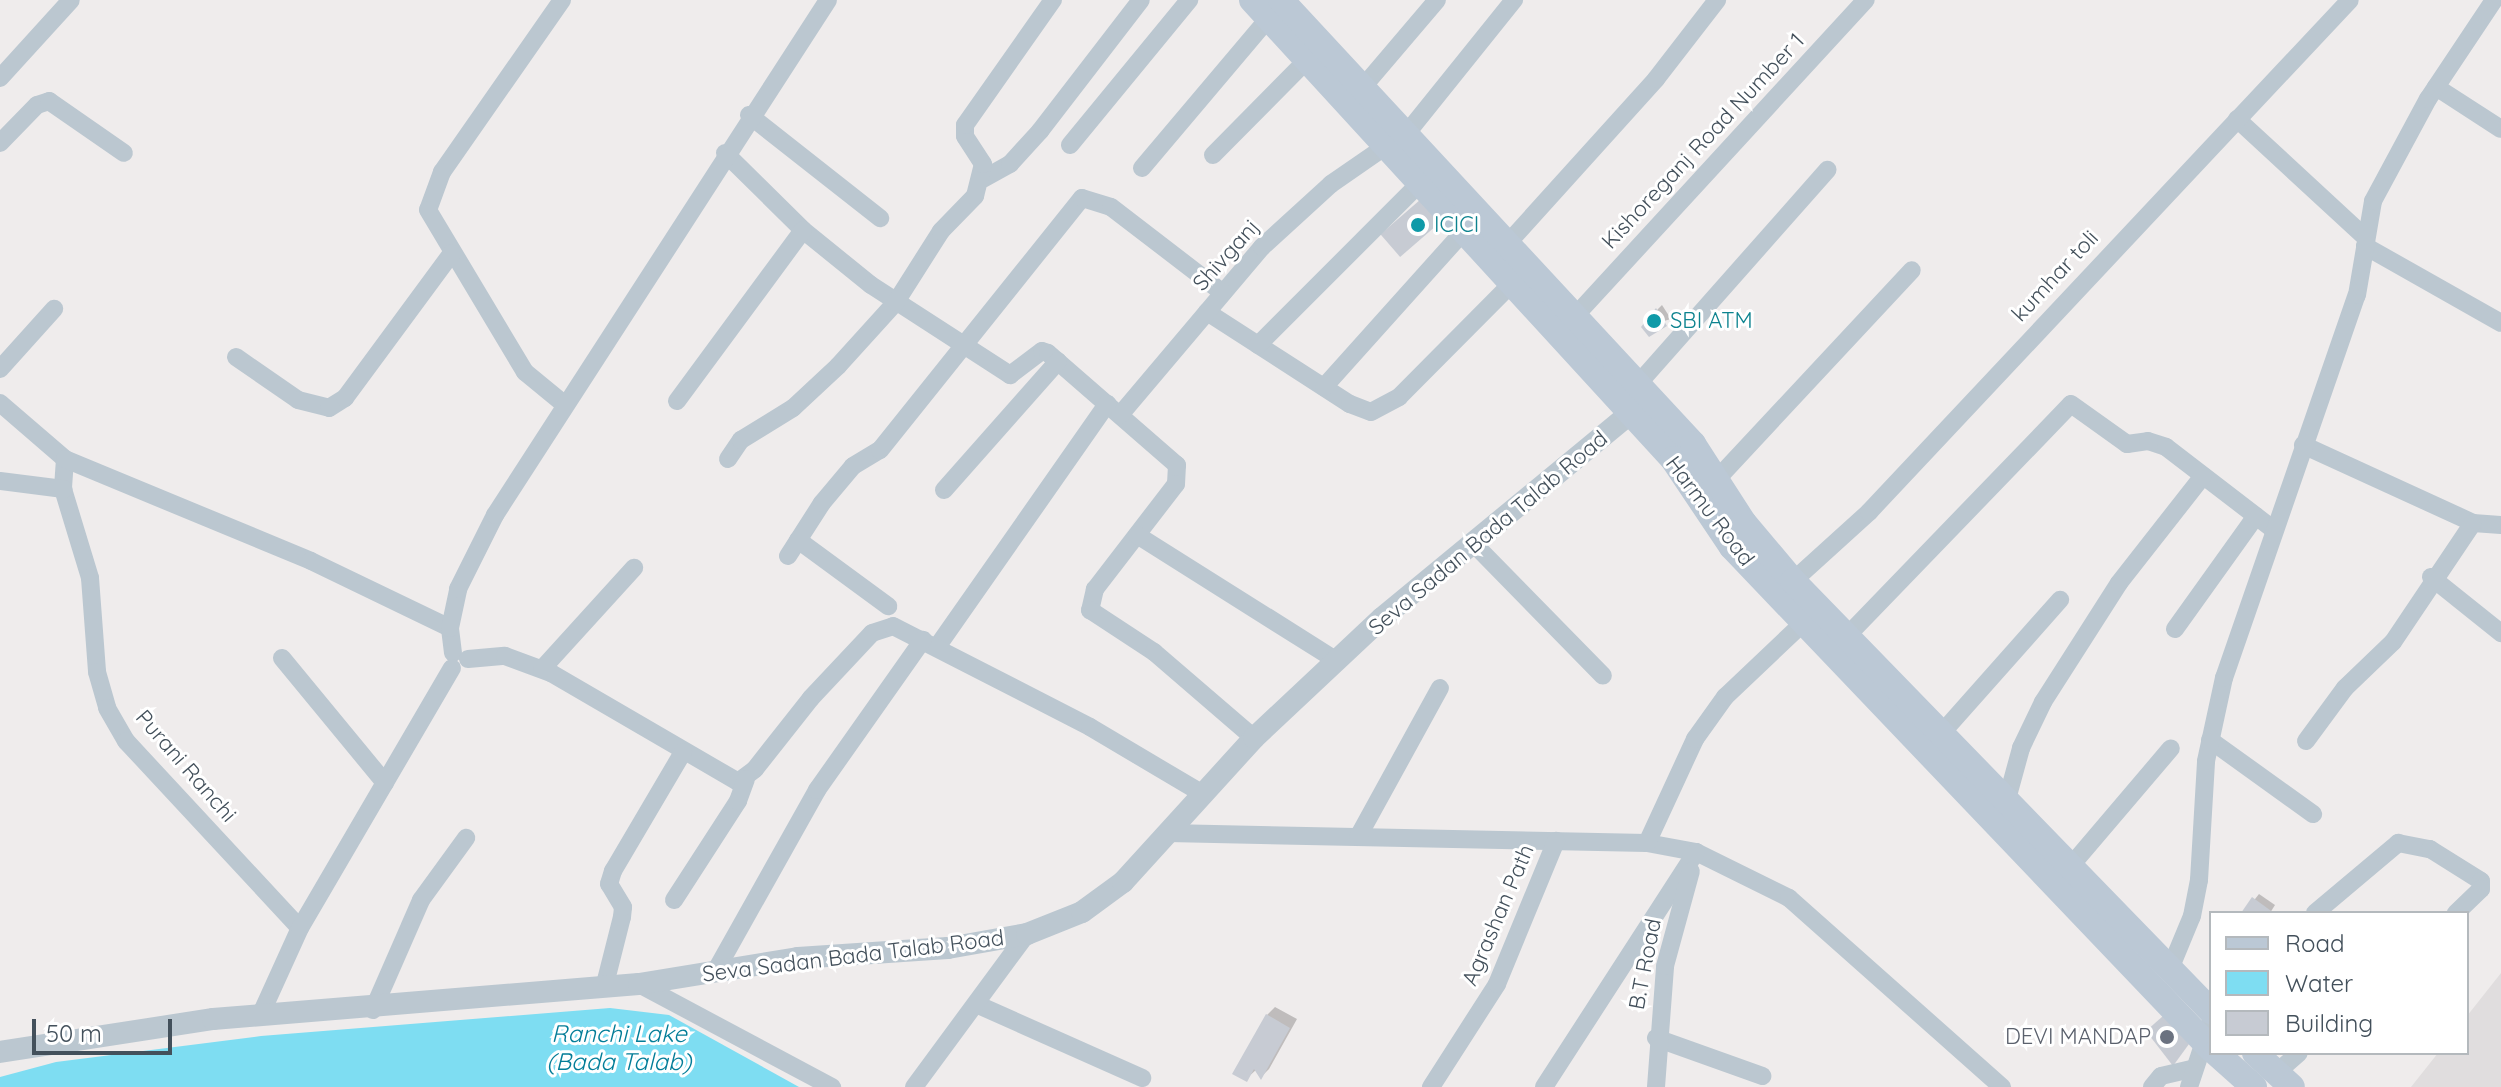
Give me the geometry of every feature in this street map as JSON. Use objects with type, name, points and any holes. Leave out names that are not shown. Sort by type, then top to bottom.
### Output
[{"type":"main road","name":"Harmu Road","points":[[1267,6],[1363,87],[1421,182],[1465,230],[1718,478],[1744,523],[1793,581],[2209,1009]]},
{"type":"main road","name":"Harmu Road","points":[[1267,6],[1306,61],[1508,243],[1576,315],[1640,399],[1673,459],[1732,547],[2209,1040]]},
{"type":"main road","name":"Harmu Road","points":[[2223,1055],[2254,1087]]},
{"type":"main road","points":[[2257,1055],[2284,1080]]},
{"type":"street","points":[[0,78],[71,0]]},
{"type":"street","points":[[562,0],[431,192],[428,210],[525,372],[564,404]]},
{"type":"street","points":[[260,1016],[300,928],[457,660],[450,628],[458,589],[473,556],[564,404],[749,115],[828,0]]},
{"type":"street","points":[[983,179],[983,164],[965,136],[965,125],[1053,0]]},
{"type":"street","points":[[728,459],[741,440],[816,390],[896,302],[983,179],[1010,164],[1040,131],[1141,0]]},
{"type":"street","points":[[1070,145],[1189,0]]},
{"type":"street","points":[[1363,87],[1437,0]]},
{"type":"street","name":"Shivganj","points":[[715,972],[817,790],[1113,410],[1207,312],[1262,247],[1331,184],[1396,139],[1514,0]]},
{"type":"street","points":[[1508,243],[1656,79],[1717,0]]},
{"type":"street","name":"kumhar toli","points":[[1793,581],[1869,512],[2350,0]]},
{"type":"street","points":[[2170,969],[2192,916],[2199,880],[2210,740],[2224,678],[2357,295],[2365,242],[2382,175],[2494,0]]},
{"type":"street","name":"Kishoreganj Road Number 1","points":[[1576,315],[1860,2]]},
{"type":"street","points":[[1142,168],[1267,6]]},
{"type":"street","points":[[1213,155],[1306,61]]},
{"type":"street","points":[[2436,87],[2501,129]]},
{"type":"street","points":[[0,143],[37,105],[49,101],[124,153]]},
{"type":"street","points":[[749,115],[880,218]]},
{"type":"street","points":[[2237,119],[2365,242],[2501,323]]},
{"type":"street","points":[[725,153],[803,230],[896,302],[1010,375],[1042,351],[1058,361],[1177,465],[1179,475],[1095,589],[1090,610],[1154,652],[1254,738]]},
{"type":"street","points":[[1640,399],[1827,170]]},
{"type":"street","points":[[1258,345],[1421,182]]},
{"type":"street","points":[[888,606],[793,548],[832,491],[853,466],[880,450],[961,344],[1082,198],[1111,207],[1223,293]]},
{"type":"street","points":[[677,401],[803,230]]},
{"type":"street","points":[[1324,387],[1465,230]]},
{"type":"street","points":[[236,357],[298,400],[329,408],[345,398],[452,253]]},
{"type":"street","points":[[1718,478],[1912,270]]},
{"type":"street","points":[[1207,312],[1350,404],[1381,411],[1514,281]]},
{"type":"street","points":[[0,369],[54,309]]},
{"type":"street","points":[[944,490],[1058,361]]},
{"type":"street","name":"Seva Sadan Bada Talab Road","points":[[0,1052],[260,1016],[373,1010],[604,988],[855,952],[948,948],[1027,934],[1082,912],[1123,882],[1254,738],[1472,542],[1640,399]]},
{"type":"street","points":[[0,403],[65,459],[297,554],[450,628]]},
{"type":"street","points":[[1847,636],[2071,404],[2118,440],[2155,442],[2274,530]]},
{"type":"street","points":[[2303,445],[2473,523],[2501,525]]},
{"type":"street","name":"Purani Ranchi","points":[[65,459],[63,489],[90,578],[97,672],[107,708],[126,741],[300,928]]},
{"type":"street","points":[[2006,803],[2021,748],[2043,702],[2119,583],[2203,476]]},
{"type":"street","points":[[0,481],[63,489]]},
{"type":"street","points":[[2175,629],[2256,516]]},
{"type":"street","points":[[2306,741],[2345,688],[2393,642],[2431,577],[2473,523]]},
{"type":"street","points":[[1137,535],[1337,661]]},
{"type":"street","points":[[1472,542],[1603,676]]},
{"type":"street","points":[[542,669],[634,568]]},
{"type":"street","points":[[2431,577],[2501,633]]},
{"type":"street","points":[[1940,735],[2060,600]]},
{"type":"street","points":[[1647,843],[1695,739],[1725,697],[1803,623]]},
{"type":"street","points":[[674,900],[738,801],[746,779],[811,698],[872,633],[893,626],[1090,727],[1201,793]]},
{"type":"street","points":[[457,660],[505,656],[542,669],[726,777],[746,779]]},
{"type":"street","points":[[282,658],[385,783]]},
{"type":"street","points":[[1358,837],[1440,688]]},
{"type":"street","points":[[2210,740],[2313,814]]},
{"type":"street","points":[[2069,868],[2171,748]]},
{"type":"street","points":[[604,988],[623,907],[609,884],[613,871],[683,752]]},
{"type":"street","points":[[1168,833],[1647,843],[1696,852],[1789,898],[2002,1087]]},
{"type":"street","points":[[373,1010],[421,900],[466,838]]},
{"type":"street","name":"Agrashan Path","points":[[1431,1087],[1497,984],[1556,841]]},
{"type":"street","points":[[2317,911],[2398,843],[2430,849],[2481,881],[2481,889],[2458,911]]},
{"type":"street","points":[[1544,1087],[1696,852]]},
{"type":"street","name":"B.T Road","points":[[1656,1087],[1656,1038],[1665,966],[1696,852]]},
{"type":"street","points":[[914,1087],[1027,934]]},
{"type":"street","points":[[639,984],[832,1087]]},
{"type":"street","points":[[976,1004],[1142,1078]]},
{"type":"street","points":[[1656,1038],[1762,1076]]},
{"type":"street","points":[[2152,1087],[2161,1076],[2190,1078],[2209,1043]]},
{"type":"street","points":[[2284,1080],[2298,1055]]},
{"type":"shaded area","points":[[2501,973],[2501,1087],[2411,1087],[2436,1055],[2469,1055],[2469,1013]]},
{"type":"water","name":"Ranchi Lake (Bada Talab)","points":[[610,1008],[669,1015],[799,1087],[0,1087],[0,1077],[56,1062],[261,1036]]},
{"type":"building","name":"ICICI","points":[[1428,193],[1448,216],[1400,257],[1380,234]]},
{"type":"building","name":"SBI ATM","points":[[1656,308],[1667,326],[1649,337],[1641,327]]},
{"type":"building","points":[[2252,897],[2271,911],[2242,911]]},
{"type":"building","points":[[1266,1014],[1290,1028],[1261,1080],[1254,1069],[1247,1082],[1232,1074]]},
{"type":"building","name":"DEVI MANDAP","points":[[2163,1016],[2189,1044],[2173,1066],[2146,1031]]},
{"type":"place","name":"ICICI","points":[[1418,225]]},
{"type":"place","name":"SBI ATM","points":[[1654,321]]},
{"type":"place","name":"DEVI MANDAP","points":[[2167,1037]]}]
